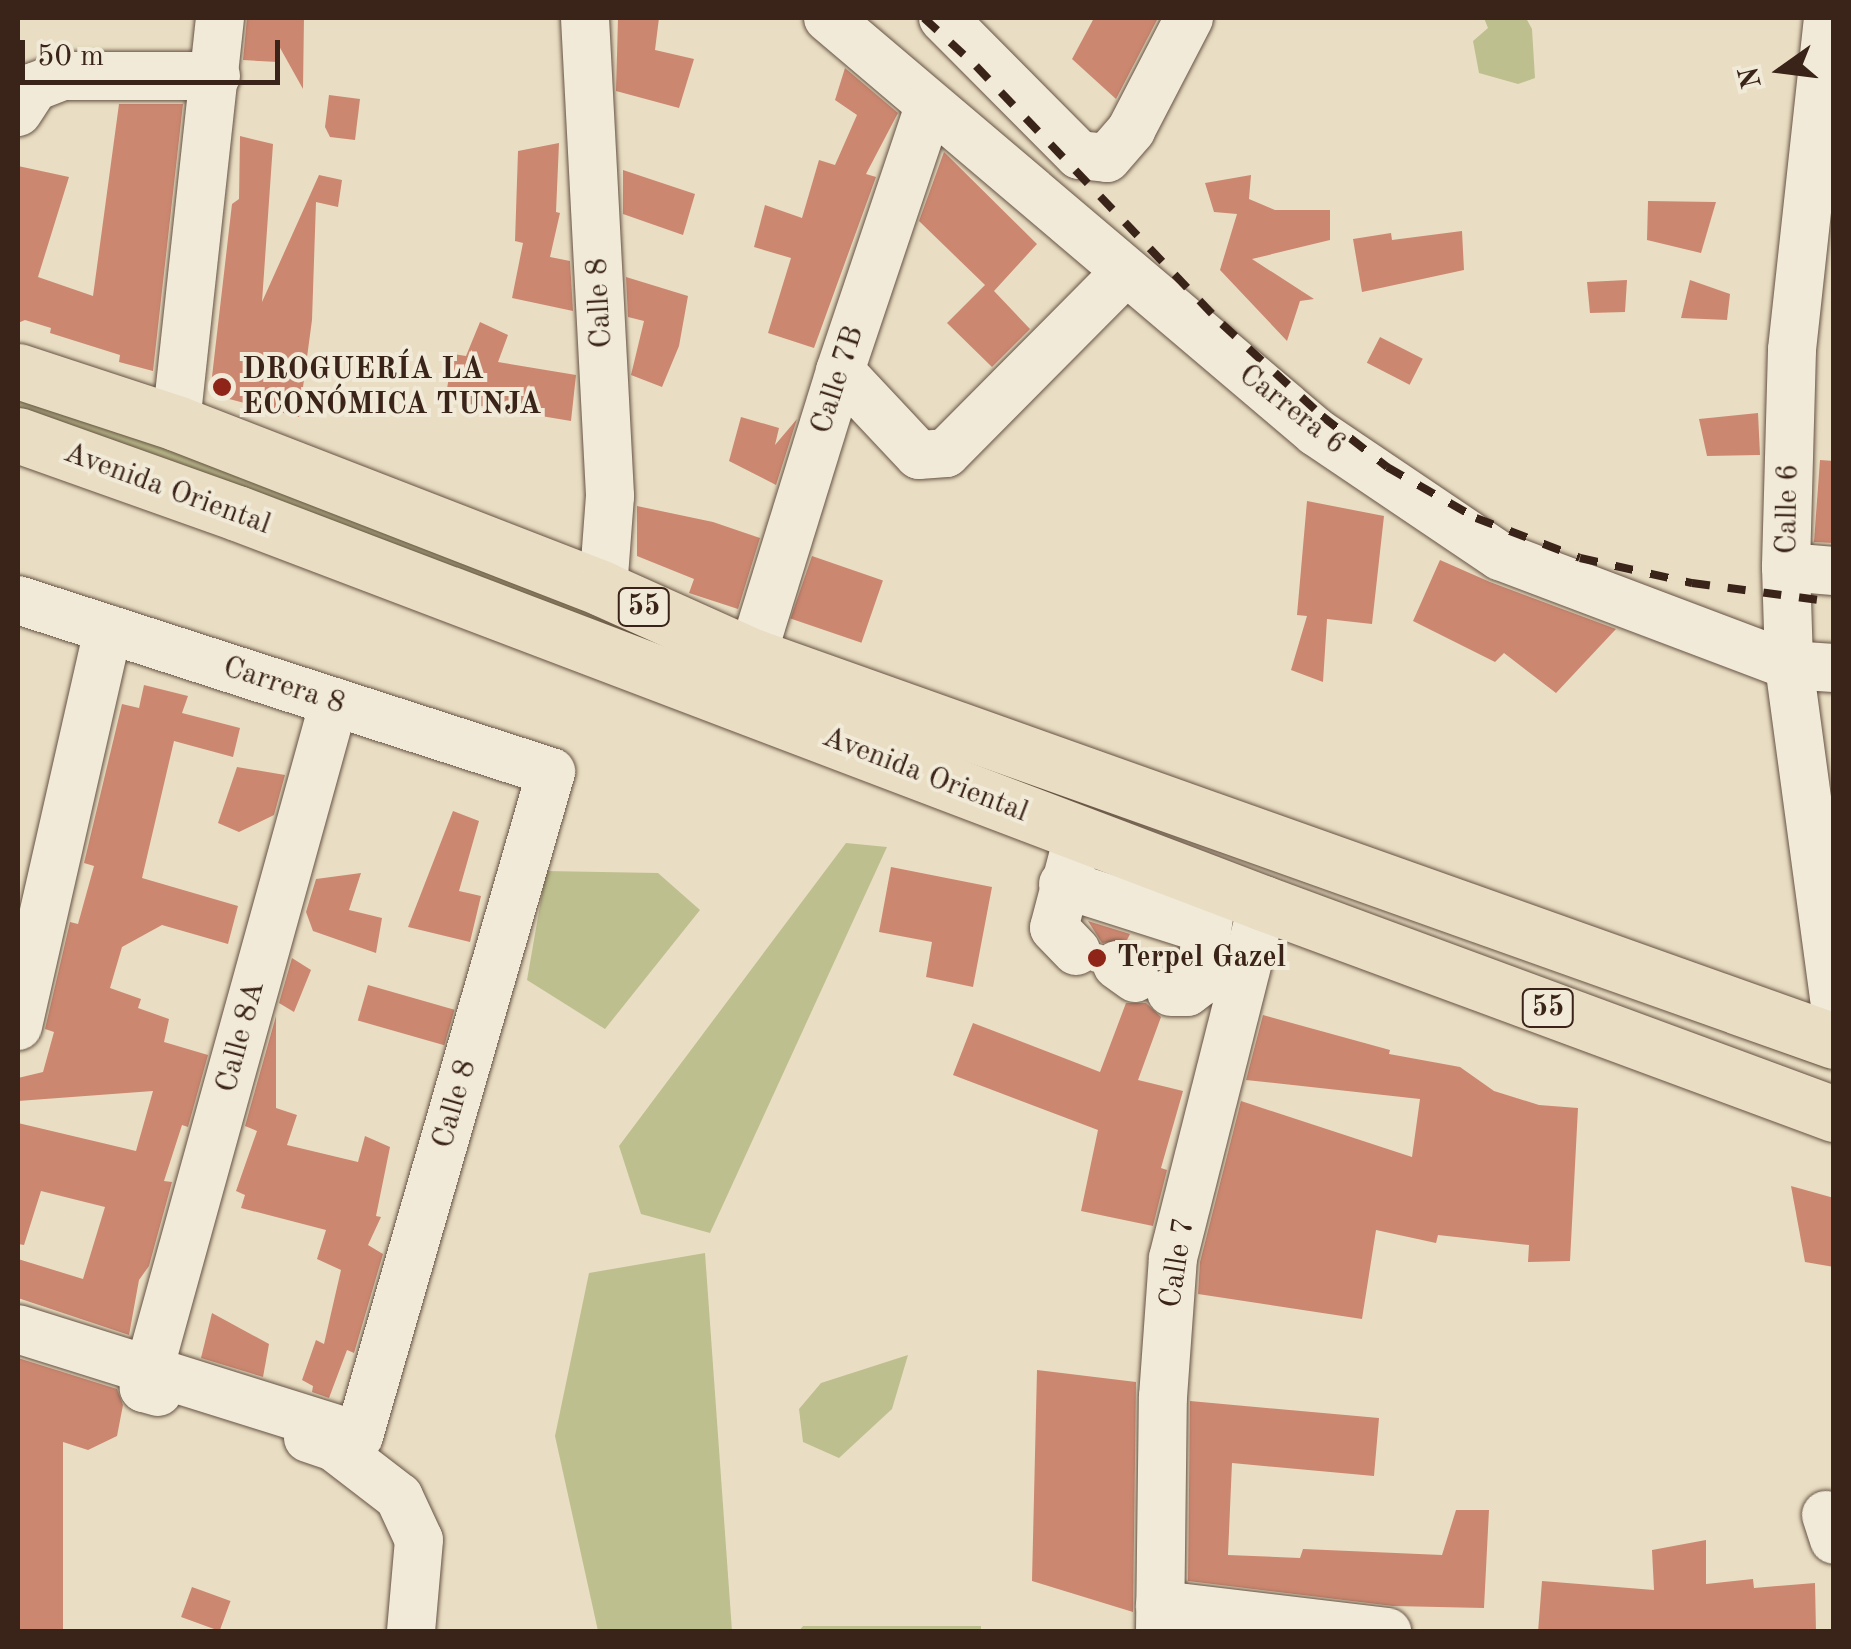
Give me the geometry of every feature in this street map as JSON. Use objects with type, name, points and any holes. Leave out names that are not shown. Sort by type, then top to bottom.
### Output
[{"type":"main road","name":"Avenida Oriental","points":[[18,371],[176,423],[603,588],[752,656],[1833,1005]]},
{"type":"main road","name":"Avenida Oriental","points":[[18,435],[1080,834],[1227,906],[1834,1114]]},
{"type":"street","points":[[176,423],[220,18]]},
{"type":"street","name":"Calle 8","points":[[586,18],[610,496],[603,588]]},
{"type":"street","name":"Carrera 6","points":[[828,18],[1124,274],[1316,432],[1500,556],[1811,666]]},
{"type":"street","points":[[943,18],[1078,156],[1107,158],[1131,130],[1189,18]]},
{"type":"street","name":"Calle 6","points":[[1828,18],[1792,350],[1786,567],[1811,666],[1833,1005]]},
{"type":"street","points":[[26,99],[63,76],[216,76]]},
{"type":"street","name":"Calle 7B","points":[[752,656],[840,371],[929,106]]},
{"type":"street","points":[[840,371],[919,455],[946,453],[1124,274]]},
{"type":"street","points":[[18,466],[85,458]]},
{"type":"street","points":[[1786,567],[1834,571]]},
{"type":"street","name":"Carrera 8","points":[[18,600],[551,772]]},
{"type":"street","points":[[18,1026],[25,969],[108,628]]},
{"type":"street","name":"Calle 8A","points":[[149,1372],[334,702]]},
{"type":"street","name":"Calle 8","points":[[149,1372],[359,1436],[551,772]]},
{"type":"street","points":[[1064,884],[1227,906],[1199,982],[1187,992],[1125,971],[1054,928],[1064,884],[1080,834]]},
{"type":"street","name":"Calle 7","points":[[1160,1619],[1163,1398],[1173,1258],[1227,906]]},
{"type":"street","points":[[18,1329],[149,1372],[144,1388],[334,1446],[399,1497],[419,1540],[412,1632]]},
{"type":"street","points":[[1160,1619],[1387,1632]]},
{"type":"green space","points":[[1484,18],[1526,18],[1532,29],[1535,78],[1518,84],[1479,73],[1473,41],[1488,28]]},
{"type":"green space","points":[[18,382],[1834,1043],[1828,1070],[18,411]]},
{"type":"green space","points":[[846,843],[887,847],[710,1233],[641,1214],[619,1146]]},
{"type":"green space","points":[[546,871],[658,873],[700,910],[605,1029],[527,980]]},
{"type":"green space","points":[[705,1253],[732,1631],[598,1631],[555,1436],[589,1273]]},
{"type":"green space","points":[[908,1355],[892,1409],[839,1458],[803,1442],[799,1409],[821,1383]]},
{"type":"green space","points":[[803,1626],[981,1626],[981,1632],[799,1631]]},
{"type":"building","points":[[247,18],[304,18],[303,89],[279,46],[278,62],[243,60]]},
{"type":"building","points":[[618,18],[659,18],[655,50],[694,59],[679,108],[616,91]]},
{"type":"building","points":[[1094,18],[1158,18],[1116,99],[1072,59]]},
{"type":"building","points":[[845,68],[898,113],[866,174],[876,177],[814,348],[768,333],[791,258],[754,247],[765,205],[802,218],[819,160],[835,165],[857,115],[835,100]]},
{"type":"building","points":[[329,95],[360,99],[355,140],[330,137],[325,127]]},
{"type":"building","points":[[119,104],[183,104],[153,371],[119,362],[120,355],[50,333],[51,328],[25,320],[18,323],[18,166],[69,177],[38,277],[93,296]]},
{"type":"building","points":[[240,136],[273,144],[262,302],[319,175],[342,180],[338,207],[316,202],[312,320],[299,417],[210,394],[232,204],[239,199]]},
{"type":"building","points":[[559,143],[556,212],[560,213],[550,257],[570,261],[573,311],[512,298],[523,243],[515,241],[518,151]]},
{"type":"building","points":[[944,152],[1037,244],[994,291],[1030,329],[992,367],[947,323],[985,285],[919,221]]},
{"type":"building","points":[[623,170],[695,194],[683,235],[623,214]]},
{"type":"building","points":[[1251,175],[1249,199],[1275,210],[1330,210],[1330,240],[1252,259],[1314,299],[1300,301],[1287,341],[1220,270],[1237,214],[1214,212],[1205,183]]},
{"type":"building","points":[[1648,201],[1716,202],[1701,253],[1647,240]]},
{"type":"building","points":[[1462,231],[1464,270],[1362,292],[1353,239],[1391,233],[1392,240]]},
{"type":"building","points":[[626,277],[688,296],[679,346],[662,387],[631,375],[644,321],[628,317]]},
{"type":"building","points":[[1627,280],[1625,312],[1590,313],[1587,282]]},
{"type":"building","points":[[1690,280],[1730,294],[1727,320],[1681,318]]},
{"type":"building","points":[[480,322],[508,335],[498,362],[576,375],[571,421],[445,400],[453,354],[466,356]]},
{"type":"building","points":[[1380,337],[1423,359],[1410,385],[1367,363]]},
{"type":"building","points":[[1758,413],[1760,455],[1707,456],[1699,419]]},
{"type":"building","points":[[741,417],[779,428],[775,445],[797,419],[776,485],[729,461]]},
{"type":"building","points":[[1820,460],[1834,461],[1834,543],[1814,542]]},
{"type":"building","points":[[1307,501],[1384,516],[1372,624],[1327,619],[1323,682],[1291,670],[1307,616],[1297,615]]},
{"type":"building","points":[[637,506],[713,522],[760,538],[738,609],[689,593],[694,579],[637,556]]},
{"type":"building","points":[[812,556],[883,580],[861,643],[791,618]]},
{"type":"building","points":[[1440,560],[1616,629],[1556,693],[1504,653],[1495,662],[1413,621]]},
{"type":"building","points":[[144,685],[188,696],[182,713],[240,728],[233,757],[174,741],[142,878],[238,906],[228,944],[162,925],[122,947],[110,988],[141,999],[138,1008],[169,1019],[164,1042],[208,1055],[188,1127],[182,1125],[164,1181],[172,1182],[149,1266],[139,1280],[129,1335],[18,1298],[18,1259],[83,1279],[105,1207],[41,1191],[24,1245],[18,1244],[18,1123],[136,1151],[153,1091],[18,1101],[18,1078],[43,1072],[54,1032],[45,1029],[70,922],[78,924],[94,866],[84,863],[122,704],[139,708]]},
{"type":"building","points":[[237,767],[285,775],[274,815],[239,832],[218,823]]},
{"type":"building","points":[[453,811],[479,821],[459,891],[481,896],[470,942],[408,927]]},
{"type":"building","points":[[891,867],[992,887],[973,987],[926,977],[932,942],[879,932]]},
{"type":"building","points":[[361,873],[349,910],[382,918],[376,953],[313,931],[306,912],[316,879]]},
{"type":"building","points":[[1088,921],[1130,934],[1127,940],[1102,943]]},
{"type":"building","points":[[292,958],[311,970],[294,1012],[279,1003]]},
{"type":"building","points":[[368,985],[455,1010],[444,1045],[358,1021]]},
{"type":"building","points":[[1126,1003],[1146,1003],[1161,1017],[1138,1080],[1183,1091],[1161,1168],[1167,1170],[1153,1226],[1081,1211],[1098,1130],[953,1075],[973,1023],[1100,1072]]},
{"type":"building","points":[[1263,1015],[1390,1050],[1389,1054],[1460,1067],[1494,1091],[1539,1105],[1578,1108],[1570,1261],[1528,1262],[1529,1245],[1438,1235],[1436,1243],[1376,1230],[1362,1319],[1198,1294],[1200,1262],[1241,1101],[1412,1157],[1420,1099],[1246,1080]]},
{"type":"building","points":[[276,1016],[276,1108],[297,1115],[287,1145],[358,1162],[365,1136],[390,1147],[376,1216],[381,1217],[368,1245],[383,1254],[354,1353],[347,1350],[329,1398],[312,1392],[313,1386],[302,1380],[316,1340],[324,1344],[341,1270],[317,1259],[326,1230],[241,1208],[245,1195],[236,1191],[257,1131],[245,1126]]},
{"type":"building","points":[[1791,1186],[1834,1198],[1834,1267],[1805,1262]]},
{"type":"building","points":[[212,1313],[269,1344],[263,1377],[201,1358]]},
{"type":"building","points":[[18,1358],[117,1389],[123,1405],[117,1436],[88,1450],[63,1442],[63,1632],[18,1632]]},
{"type":"building","points":[[1037,1370],[1136,1382],[1133,1612],[1032,1581]]},
{"type":"building","points":[[1190,1401],[1379,1418],[1374,1476],[1232,1463],[1228,1555],[1300,1558],[1303,1549],[1442,1555],[1456,1510],[1489,1510],[1484,1608],[1393,1606],[1188,1581]]},
{"type":"building","points":[[1706,1540],[1706,1584],[1753,1579],[1754,1588],[1815,1583],[1816,1632],[1538,1632],[1542,1581],[1654,1590],[1652,1550]]},
{"type":"building","points":[[192,1587],[231,1601],[220,1631],[181,1617]]},
{"type":"railway","points":[[924,18],[976,66],[1222,324],[1322,416],[1387,467],[1476,518],[1580,558],[1692,583],[1834,602]]},
{"type":"place","name":"DROGUERÍA LA ECONÓMICA TUNJA","points":[[222,387]]},
{"type":"place","name":"Terpel Gazel","points":[[1097,958]]}]
